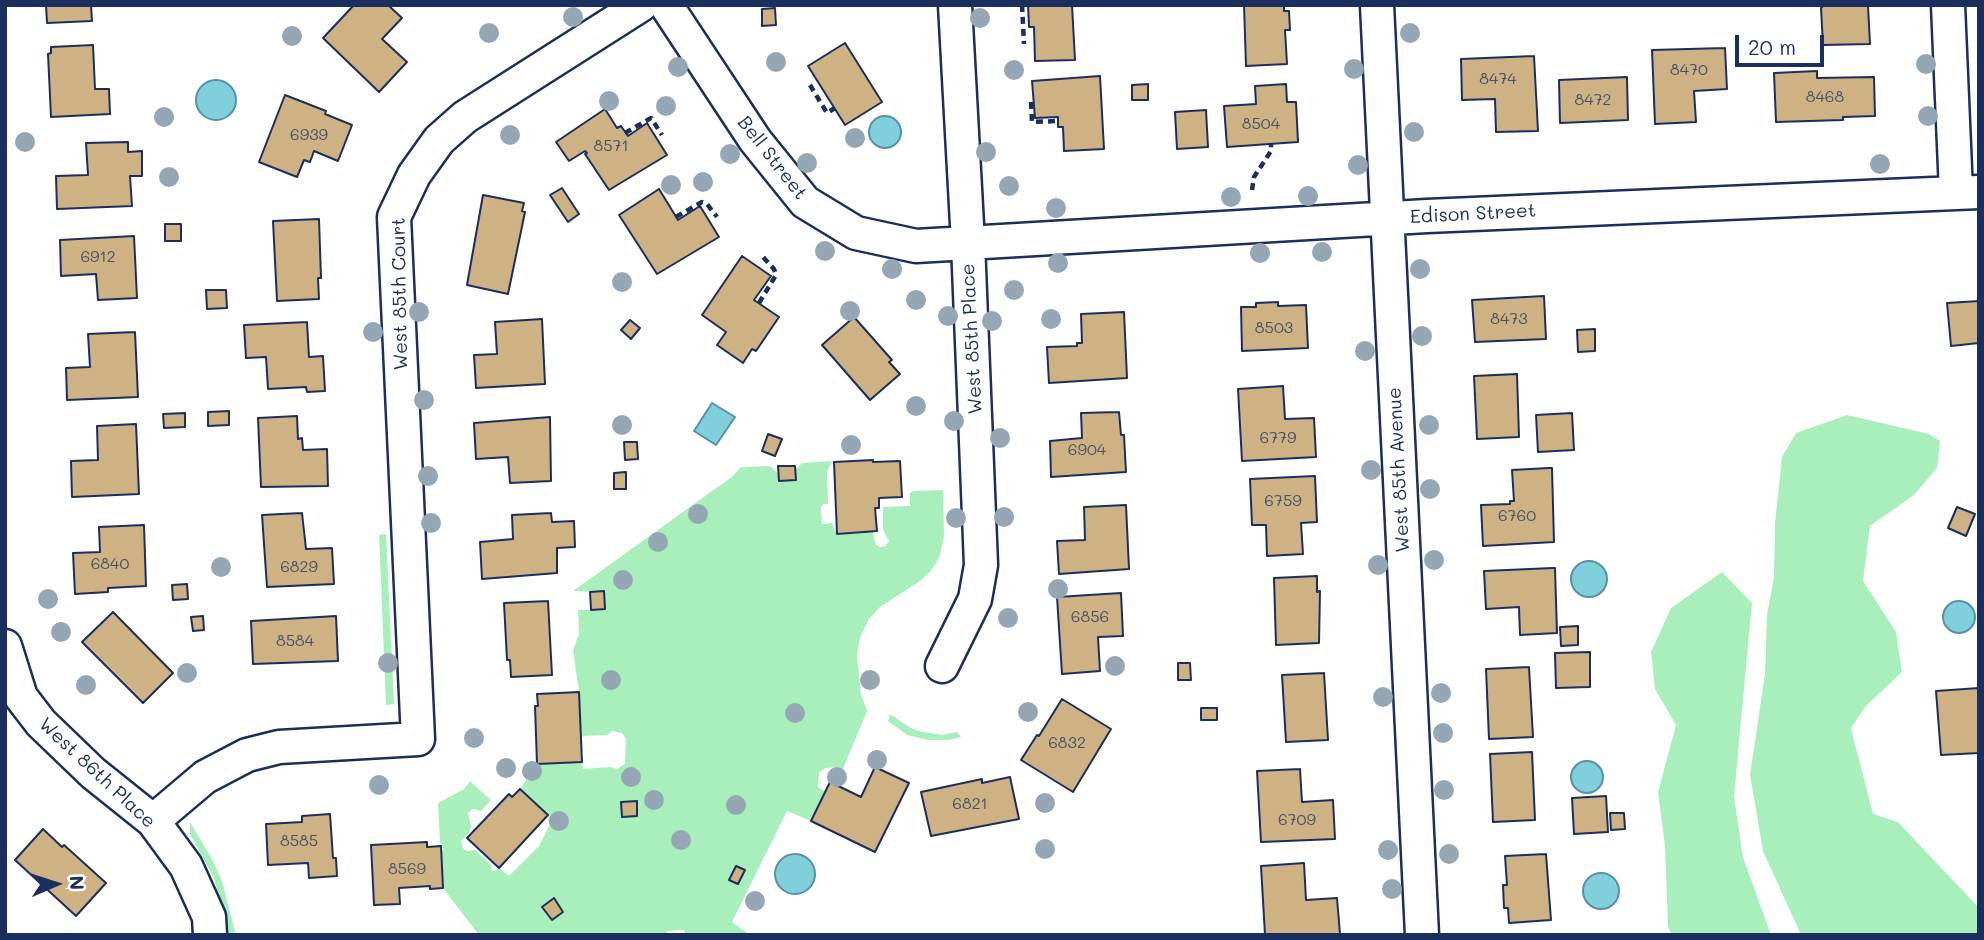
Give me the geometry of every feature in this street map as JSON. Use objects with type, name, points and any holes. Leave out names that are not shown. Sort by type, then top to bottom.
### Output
[{"type":"street","name":"West 85th Court","points":[[153,821],[205,777],[247,755],[279,747],[418,739],[394,217],[414,174],[439,140],[465,117],[641,5]]},
{"type":"street","name":"Bell Street","points":[[666,5],[755,140],[804,202],[856,233],[916,246],[968,243]]},
{"type":"street","name":"West 85th Place","points":[[942,666],[975,599],[981,565],[955,5]]},
{"type":"street","name":"West 85th Avenue","points":[[1377,5],[1422,935]]},
{"type":"street","points":[[1948,5],[1967,192]]},
{"type":"street","name":"Edison Street","points":[[968,243],[1387,218],[1967,192]]},
{"type":"street","name":"West 86th Place","points":[[5,646],[13,702],[41,723],[93,773],[153,821],[186,866],[209,917],[210,935]]},
{"type":"path","points":[[1022,5],[1024,44]]},
{"type":"path","points":[[810,85],[827,113],[835,108]]},
{"type":"path","points":[[1031,102],[1032,122],[1058,121]]},
{"type":"path","points":[[625,133],[651,117],[662,135]]},
{"type":"path","points":[[1252,190],[1254,177],[1271,151],[1271,144]]},
{"type":"path","points":[[676,217],[702,202],[707,204],[717,217]]},
{"type":"path","points":[[759,303],[776,275],[774,269],[762,257]]},
{"type":"green space","points":[[1847,415],[1929,434],[1940,441],[1937,468],[1914,495],[1870,526],[1863,581],[1896,632],[1902,672],[1865,707],[1851,728],[1873,814],[1898,822],[1979,908],[1979,935],[1801,935],[1763,851],[1750,775],[1765,673],[1767,615],[1774,577],[1775,523],[1782,457],[1796,433]]},
{"type":"green space","points":[[832,461],[827,472],[828,504],[821,507],[822,524],[832,523],[837,535],[873,531],[875,544],[885,546],[889,541],[883,530],[883,507],[910,506],[910,493],[913,491],[943,490],[944,536],[940,556],[930,572],[880,607],[869,619],[860,638],[857,656],[861,694],[867,711],[843,769],[825,768],[819,773],[818,787],[825,791],[811,821],[787,811],[732,922],[750,935],[685,935],[684,930],[667,931],[667,935],[479,935],[443,888],[441,851],[444,850],[440,842],[438,803],[464,789],[470,781],[491,800],[481,811],[473,809],[468,813],[470,832],[461,841],[466,851],[475,850],[491,865],[492,871],[499,868],[509,876],[539,846],[549,826],[548,815],[520,789],[537,764],[582,762],[583,769],[617,769],[625,764],[626,739],[622,733],[612,731],[607,735],[581,736],[573,650],[579,634],[578,610],[605,609],[604,592],[573,591],[733,476],[741,467],[770,466],[778,473],[779,481],[795,480],[795,470],[802,463]]},
{"type":"green space","points":[[386,534],[394,704],[386,705],[379,535]]},
{"type":"green space","points":[[1722,572],[1752,603],[1734,797],[1743,857],[1771,935],[1672,935],[1668,927],[1665,846],[1658,792],[1676,725],[1655,689],[1651,652],[1671,608]]},
{"type":"green space","points":[[890,714],[919,731],[942,735],[957,732],[961,737],[928,740],[907,735],[888,721]]},
{"type":"green space","points":[[190,822],[222,881],[236,935],[229,935],[214,878],[190,834]]},
{"type":"water","points":[[216,80],[230,86],[236,100],[230,114],[216,120],[202,114],[196,100],[202,86]]},
{"type":"water","points":[[885,116],[897,120],[901,132],[897,144],[885,148],[873,144],[869,132],[873,120]]},
{"type":"water","points":[[712,403],[735,417],[716,445],[694,431]]},
{"type":"water","points":[[1589,561],[1602,566],[1607,579],[1602,592],[1589,597],[1576,592],[1571,579],[1576,566]]},
{"type":"water","points":[[1959,601],[1970,606],[1975,617],[1970,628],[1959,633],[1948,628],[1943,617],[1948,606]]},
{"type":"water","points":[[1587,761],[1598,766],[1603,777],[1598,788],[1587,793],[1576,788],[1571,777],[1576,766]]},
{"type":"water","points":[[795,854],[803,855],[809,860],[814,866],[814,882],[809,888],[803,893],[795,894],[787,893],[781,888],[776,882],[775,874],[776,866],[781,860],[787,855]]},
{"type":"water","points":[[1601,873],[1614,878],[1619,891],[1614,904],[1601,909],[1588,904],[1583,891],[1588,878]]},
{"type":"building","points":[[46,5],[91,5],[92,21],[47,23]]},
{"type":"building","points":[[354,5],[388,5],[402,18],[382,39],[407,62],[379,92],[323,38]]},
{"type":"building","points":[[1028,5],[1072,5],[1075,60],[1035,61],[1034,27],[1029,27]]},
{"type":"building","points":[[1244,5],[1284,5],[1284,11],[1289,11],[1290,30],[1285,30],[1287,64],[1246,66]]},
{"type":"building","points":[[1824,5],[1868,6],[1870,44],[1823,45],[1821,8]]},
{"type":"building","points":[[775,8],[776,25],[762,26],[762,9]]},
{"type":"building","points":[[845,43],[882,102],[845,125],[808,66]]},
{"type":"building","points":[[93,45],[95,89],[109,89],[110,114],[51,117],[48,54],[51,53],[51,47]]},
{"type":"building","points":[[1725,48],[1727,89],[1694,91],[1696,122],[1655,124],[1652,50]]},
{"type":"building","points":[[1534,56],[1538,131],[1496,132],[1495,99],[1462,100],[1461,59]]},
{"type":"building","points":[[1817,71],[1817,78],[1874,77],[1875,116],[1776,122],[1774,73]]},
{"type":"building","points":[[1100,76],[1104,149],[1064,151],[1063,127],[1058,127],[1058,117],[1035,118],[1032,81]]},
{"type":"building","points":[[1627,77],[1628,120],[1560,123],[1559,80]]},
{"type":"building","points":[[1148,84],[1148,100],[1132,100],[1132,85]]},
{"type":"building","points":[[1286,84],[1287,102],[1296,102],[1298,142],[1227,147],[1224,106],[1256,104],[1255,86]]},
{"type":"building","points":[[285,95],[326,111],[325,114],[352,125],[338,161],[314,151],[310,162],[304,160],[297,177],[259,162]]},
{"type":"building","points":[[605,109],[617,128],[621,126],[628,136],[647,123],[667,155],[609,190],[585,151],[569,161],[556,142]]},
{"type":"building","points":[[1206,110],[1208,147],[1177,149],[1175,112]]},
{"type":"building","points":[[128,142],[128,152],[142,151],[142,176],[130,176],[132,206],[57,209],[56,176],[88,175],[86,143]]},
{"type":"building","points":[[562,188],[579,214],[568,222],[550,195]]},
{"type":"building","points":[[659,189],[678,220],[700,206],[719,237],[657,274],[619,215]]},
{"type":"building","points":[[483,195],[524,203],[522,211],[525,212],[508,294],[467,285]]},
{"type":"building","points":[[319,219],[319,299],[277,301],[273,221]]},
{"type":"building","points":[[165,224],[181,224],[181,241],[165,241]]},
{"type":"building","points":[[134,236],[137,298],[98,300],[96,274],[61,276],[60,240]]},
{"type":"building","points":[[742,256],[771,276],[754,300],[779,317],[756,351],[752,349],[743,363],[717,345],[726,332],[702,315]]},
{"type":"building","points":[[206,290],[226,290],[227,308],[207,309]]},
{"type":"building","points":[[1544,296],[1546,339],[1475,342],[1472,300]]},
{"type":"building","points":[[1979,301],[1979,343],[1951,346],[1947,303]]},
{"type":"building","points":[[1278,302],[1278,306],[1306,305],[1308,348],[1242,351],[1241,307]]},
{"type":"building","points":[[1124,312],[1127,378],[1049,383],[1047,347],[1077,346],[1077,343],[1082,343],[1081,314]]},
{"type":"building","points":[[854,317],[892,360],[889,362],[900,374],[870,400],[822,345]]},
{"type":"building","points":[[542,319],[545,384],[476,388],[474,355],[497,354],[495,322]]},
{"type":"building","points":[[630,320],[640,328],[631,339],[621,330]]},
{"type":"building","points":[[307,322],[309,357],[323,356],[325,391],[307,392],[306,387],[268,389],[266,357],[246,358],[244,325]]},
{"type":"building","points":[[1595,329],[1595,351],[1578,352],[1577,330]]},
{"type":"building","points":[[135,332],[138,397],[67,400],[66,368],[90,367],[88,334]]},
{"type":"building","points":[[1517,374],[1519,437],[1477,439],[1474,376]]},
{"type":"building","points":[[1283,386],[1285,419],[1314,418],[1316,457],[1242,461],[1238,389]]},
{"type":"building","points":[[229,411],[229,425],[208,426],[208,412]]},
{"type":"building","points":[[1119,412],[1121,435],[1124,435],[1126,472],[1051,477],[1050,441],[1082,438],[1081,413]]},
{"type":"building","points":[[185,413],[185,427],[164,428],[163,414]]},
{"type":"building","points":[[1572,413],[1574,450],[1538,452],[1536,415]]},
{"type":"building","points":[[297,416],[298,439],[302,438],[303,450],[327,449],[328,486],[261,487],[258,418]]},
{"type":"building","points":[[550,417],[551,481],[510,483],[508,457],[476,459],[474,423]]},
{"type":"building","points":[[136,424],[139,494],[72,497],[71,461],[98,460],[97,426]]},
{"type":"building","points":[[768,434],[782,439],[775,456],[762,451]]},
{"type":"building","points":[[624,442],[637,442],[638,459],[625,460]]},
{"type":"building","points":[[900,461],[902,497],[879,498],[879,508],[875,508],[877,531],[837,534],[834,462]]},
{"type":"building","points":[[778,466],[795,466],[796,480],[779,481]]},
{"type":"building","points":[[1552,468],[1554,542],[1483,546],[1481,505],[1510,504],[1510,501],[1514,501],[1512,470]]},
{"type":"building","points":[[626,472],[626,489],[614,489],[614,473]]},
{"type":"building","points":[[1315,476],[1317,522],[1301,523],[1303,554],[1267,556],[1266,525],[1252,525],[1250,479]]},
{"type":"building","points":[[1126,505],[1129,569],[1059,574],[1057,541],[1085,540],[1084,507]]},
{"type":"building","points":[[1957,507],[1975,514],[1966,536],[1948,528]]},
{"type":"building","points":[[302,513],[306,549],[332,548],[334,584],[267,587],[262,515]]},
{"type":"building","points":[[551,513],[552,522],[574,521],[575,547],[557,548],[557,573],[482,579],[480,542],[513,539],[512,515]]},
{"type":"building","points":[[144,525],[146,586],[108,588],[108,592],[75,594],[73,553],[100,552],[99,527]]},
{"type":"building","points":[[1555,568],[1557,633],[1520,635],[1519,607],[1486,609],[1484,571]]},
{"type":"building","points":[[1317,576],[1317,592],[1320,591],[1319,643],[1276,645],[1274,578]]},
{"type":"building","points":[[187,584],[188,599],[173,600],[172,585]]},
{"type":"building","points":[[604,591],[605,609],[591,610],[590,592]]},
{"type":"building","points":[[1121,593],[1123,636],[1098,637],[1100,671],[1062,674],[1057,597]]},
{"type":"building","points":[[548,601],[552,675],[511,677],[510,660],[507,660],[504,603]]},
{"type":"building","points":[[113,612],[173,673],[143,703],[82,642]]},
{"type":"building","points":[[203,616],[204,630],[193,631],[191,617]]},
{"type":"building","points":[[336,616],[338,661],[253,664],[251,621]]},
{"type":"building","points":[[1578,626],[1578,645],[1561,646],[1560,627]]},
{"type":"building","points":[[1590,652],[1590,687],[1556,688],[1555,653]]},
{"type":"building","points":[[1178,663],[1190,663],[1191,680],[1178,680]]},
{"type":"building","points":[[1529,667],[1533,737],[1489,739],[1486,669]]},
{"type":"building","points":[[1324,673],[1328,740],[1286,742],[1282,675]]},
{"type":"building","points":[[1979,688],[1979,753],[1941,755],[1936,691]]},
{"type":"building","points":[[579,692],[582,762],[537,764],[537,694]]},
{"type":"building","points":[[1062,699],[1111,729],[1073,792],[1021,760]]},
{"type":"building","points":[[1201,708],[1217,708],[1217,720],[1201,720]]},
{"type":"building","points":[[1532,752],[1535,820],[1493,822],[1490,754]]},
{"type":"building","points":[[875,767],[909,783],[875,852],[811,821],[830,782],[861,797]]},
{"type":"building","points":[[1300,769],[1302,802],[1333,800],[1335,839],[1261,842],[1257,771]]},
{"type":"building","points":[[1010,777],[1019,819],[931,836],[921,792],[982,779],[982,783]]},
{"type":"building","points":[[520,789],[548,815],[499,868],[467,838],[509,794],[512,797]]},
{"type":"building","points":[[1606,796],[1608,832],[1574,834],[1572,798]]},
{"type":"building","points":[[637,801],[637,816],[622,817],[621,802]]},
{"type":"building","points":[[1610,813],[1624,813],[1625,829],[1611,830]]},
{"type":"building","points":[[330,814],[337,876],[309,878],[308,863],[268,865],[266,824],[302,822],[302,816]]},
{"type":"building","points":[[43,829],[106,883],[76,916],[15,860]]},
{"type":"building","points":[[427,842],[427,847],[441,846],[443,888],[399,888],[400,904],[374,905],[371,845]]},
{"type":"building","points":[[1546,854],[1551,920],[1509,923],[1508,908],[1504,908],[1503,885],[1507,885],[1505,856]]},
{"type":"building","points":[[1304,863],[1306,900],[1337,898],[1340,934],[1265,935],[1261,866]]},
{"type":"building","points":[[736,866],[745,870],[738,884],[729,880]]},
{"type":"building","points":[[554,898],[563,912],[552,920],[542,907]]}]
